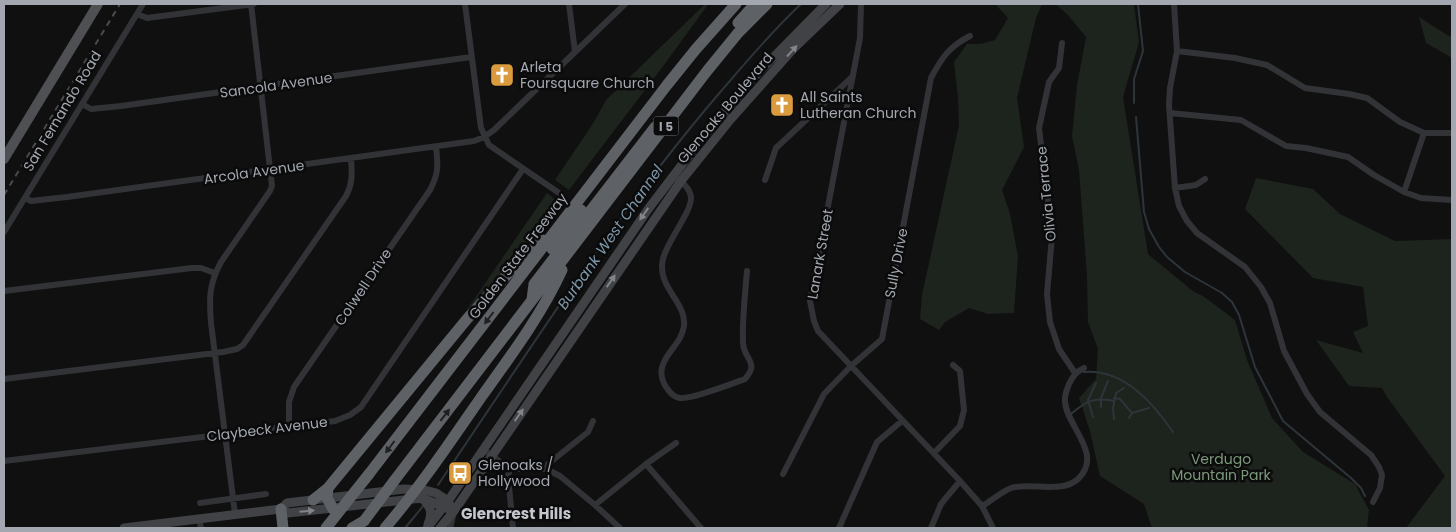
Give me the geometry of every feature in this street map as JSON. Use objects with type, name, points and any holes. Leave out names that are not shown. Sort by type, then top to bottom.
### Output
[{"type":"highway","name":"Golden State Freeway","points":[[326,528],[696,49],[736,4]]},
{"type":"highway","points":[[519,280],[531,276],[686,73],[745,4]]},
{"type":"highway","points":[[532,302],[534,284],[713,51],[755,4]]},
{"type":"highway","name":"I 5","points":[[361,524],[570,253],[707,71],[738,32],[767,4]]},
{"type":"highway","points":[[313,500],[329,498],[467,319],[525,255],[556,229]]},
{"type":"highway","points":[[385,528],[408,500],[419,494],[433,465],[540,311],[570,253]]},
{"type":"highway","points":[[281,509],[283,528]]},
{"type":"highway","points":[[352,528],[361,524]]},
{"type":"main road","name":"San Fernando Road","points":[[4,159],[98,4]]},
{"type":"main road","name":"Glenoaks Boulevard","points":[[440,528],[454,511],[487,453],[549,354],[677,178],[752,79],[826,4]]},
{"type":"main road","name":"Glenoaks Boulevard","points":[[426,528],[487,453],[557,360],[677,178],[793,49],[840,4]]},
{"type":"main road","points":[[549,354],[557,360]]},
{"type":"main road","points":[[433,465],[429,478],[431,485],[436,493],[454,511]]},
{"type":"main road","points":[[124,528],[200,524],[235,514],[281,509],[288,513],[329,498],[404,489],[446,504]]},
{"type":"main road","points":[[419,494],[436,493]]},
{"type":"main road","points":[[419,494],[432,512],[426,528]]},
{"type":"main road","points":[[329,498],[408,500]]},
{"type":"main road","points":[[281,509],[287,503],[313,500]]},
{"type":"street","name":"San Fernando Road","points":[[4,232],[143,4]]},
{"type":"street","points":[[137,14],[147,18],[252,4],[273,180],[270,191],[215,273],[210,300],[235,514]]},
{"type":"street","points":[[464,4],[480,128],[484,137],[489,145],[562,195]]},
{"type":"street","points":[[569,4],[575,52]]},
{"type":"street","points":[[484,137],[494,130],[625,4]]},
{"type":"street","name":"Lanark Street","points":[[861,4],[860,38],[810,301],[811,310],[818,331],[960,481],[982,506],[993,528]]},
{"type":"street","points":[[1174,4],[1177,51],[1170,88],[1170,113],[1175,188],[1179,206],[1187,221],[1197,233],[1245,267],[1262,287],[1270,303],[1284,351],[1307,394],[1320,412],[1371,455],[1379,467],[1382,475],[1380,488],[1373,502]]},
{"type":"street","name":"Sully Drive","points":[[782,474],[824,394],[851,366],[882,339],[931,78],[941,59],[957,42],[970,36]]},
{"type":"street","name":"Olivia Terrace","points":[[1062,43],[1059,68],[1048,82],[1039,128],[1052,236],[1047,294],[1050,322],[1059,349],[1075,373]]},
{"type":"street","points":[[1177,51],[1235,58],[1267,65],[1305,88],[1367,98],[1400,122],[1424,133],[1452,133]]},
{"type":"street","name":"Sancola Avenue","points":[[82,104],[91,109],[472,57]]},
{"type":"street","points":[[765,180],[776,148],[852,77]]},
{"type":"street","points":[[1170,113],[1241,120],[1286,146],[1306,148],[1348,158],[1404,192],[1421,198],[1452,200]]},
{"type":"street","points":[[1404,192],[1424,133]]},
{"type":"street","name":"Arcola Avenue","points":[[25,198],[31,201],[272,170],[436,147],[474,141],[484,137]]},
{"type":"street","name":"Colwell Drive","points":[[289,426],[289,402],[294,387],[430,190],[436,178],[436,147]]},
{"type":"street","points":[[4,379],[216,353],[237,349],[244,345],[346,196],[351,187],[351,158]]},
{"type":"street","name":"Claybeck Avenue","points":[[4,461],[335,421],[350,416],[361,406],[523,169]]},
{"type":"street","points":[[677,178],[690,194],[690,202],[665,252],[662,269],[666,286],[683,314],[684,326],[682,335],[664,361],[661,371],[664,384],[671,395],[681,399],[724,387],[745,379],[750,374],[752,368],[751,360],[743,345],[747,271]]},
{"type":"street","points":[[1175,188],[1196,185],[1205,179]]},
{"type":"street","points":[[4,291],[192,268],[201,268],[215,273]]},
{"type":"street","points":[[934,453],[960,426],[964,410],[960,371],[953,365]]},
{"type":"street","points":[[982,506],[1012,488],[1064,486],[1073,483],[1082,475],[1087,461],[1085,447],[1065,404],[1067,388],[1075,373],[1084,368]]},
{"type":"street","points":[[546,469],[548,464],[588,432],[593,421]]},
{"type":"street","points":[[839,528],[877,442],[902,421]]},
{"type":"street","points":[[595,505],[646,464],[676,443]]},
{"type":"street","points":[[487,453],[510,469],[546,469],[560,476],[620,528]]},
{"type":"street","points":[[646,464],[701,528]]},
{"type":"street","points":[[510,469],[508,476],[513,528]]},
{"type":"street","points":[[931,528],[941,504],[960,481]]},
{"type":"street","points":[[200,502],[266,494]]},
{"type":"street","points":[[450,528],[454,511]]},
{"type":"green space","points":[[705,4],[707,6],[664,65],[569,190],[555,180],[594,122],[606,100]]},
{"type":"green space","points":[[995,4],[1042,4],[1036,18],[1017,98],[1024,147],[1002,190],[1010,214],[1018,256],[1014,313],[988,314],[969,308],[945,322],[939,330],[920,319],[922,295],[959,125],[954,62],[967,44],[980,44],[995,40],[1008,18]]},
{"type":"green space","name":"Verdugo Mountain Park","points":[[1055,4],[1134,4],[1139,42],[1123,97],[1148,254],[1194,292],[1203,296],[1235,320],[1247,360],[1272,418],[1303,452],[1355,484],[1369,510],[1367,528],[1152,528],[1144,504],[1100,476],[1090,431],[1079,398],[1096,379],[1098,349],[1088,322],[1087,276],[1079,170],[1072,136],[1077,85],[1086,37],[1067,14]]},
{"type":"green space","points":[[1419,17],[1452,36],[1452,58],[1426,43]]},
{"type":"green space","points":[[1256,178],[1313,189],[1340,214],[1395,241],[1452,239],[1452,528],[1406,528],[1445,476],[1382,388],[1349,386],[1316,340],[1363,353],[1353,332],[1368,326],[1363,287],[1313,278],[1245,209]]},
{"type":"green space","points":[[547,193],[560,203],[513,262],[466,311]]},
{"type":"waterway","name":"Burbank West Channel","points":[[438,485],[574,283],[646,185],[722,90],[770,35],[801,4]]},
{"type":"waterway","points":[[1134,103],[1134,79],[1143,51],[1138,4]]},
{"type":"waterway","points":[[1136,117],[1144,212],[1149,229],[1159,247],[1167,257],[1185,272],[1222,293],[1232,302],[1239,315],[1255,367],[1283,421],[1351,478],[1361,488],[1365,496]]},
{"type":"waterway","points":[[1084,372],[1112,376],[1136,390],[1147,399],[1173,432]]},
{"type":"waterway","points":[[1101,407],[1101,398],[1108,381]]},
{"type":"waterway","points":[[1093,417],[1088,400],[1096,383]]},
{"type":"waterway","points":[[1114,419],[1113,408],[1116,393],[1124,388]]},
{"type":"waterway","points":[[1114,398],[1120,399],[1132,413]]},
{"type":"waterway","points":[[1071,414],[1091,401],[1114,401]]},
{"type":"waterway","points":[[1129,418],[1132,413],[1149,408]]},
{"type":"waterway","name":"Burbank West Channel","points":[[405,528],[424,505]]},
{"type":"railway","points":[[4,195],[120,4]]},
{"type":"place","name":"Arleta Foursquare Church","points":[[502,75]]},
{"type":"place","name":"All Saints Lutheran Church","points":[[782,105]]},
{"type":"place","name":"Glenoaks / Hollywood","points":[[460,473]]},
{"type":"district","name":"Glencrest Hills","points":[[516,513]]}]
